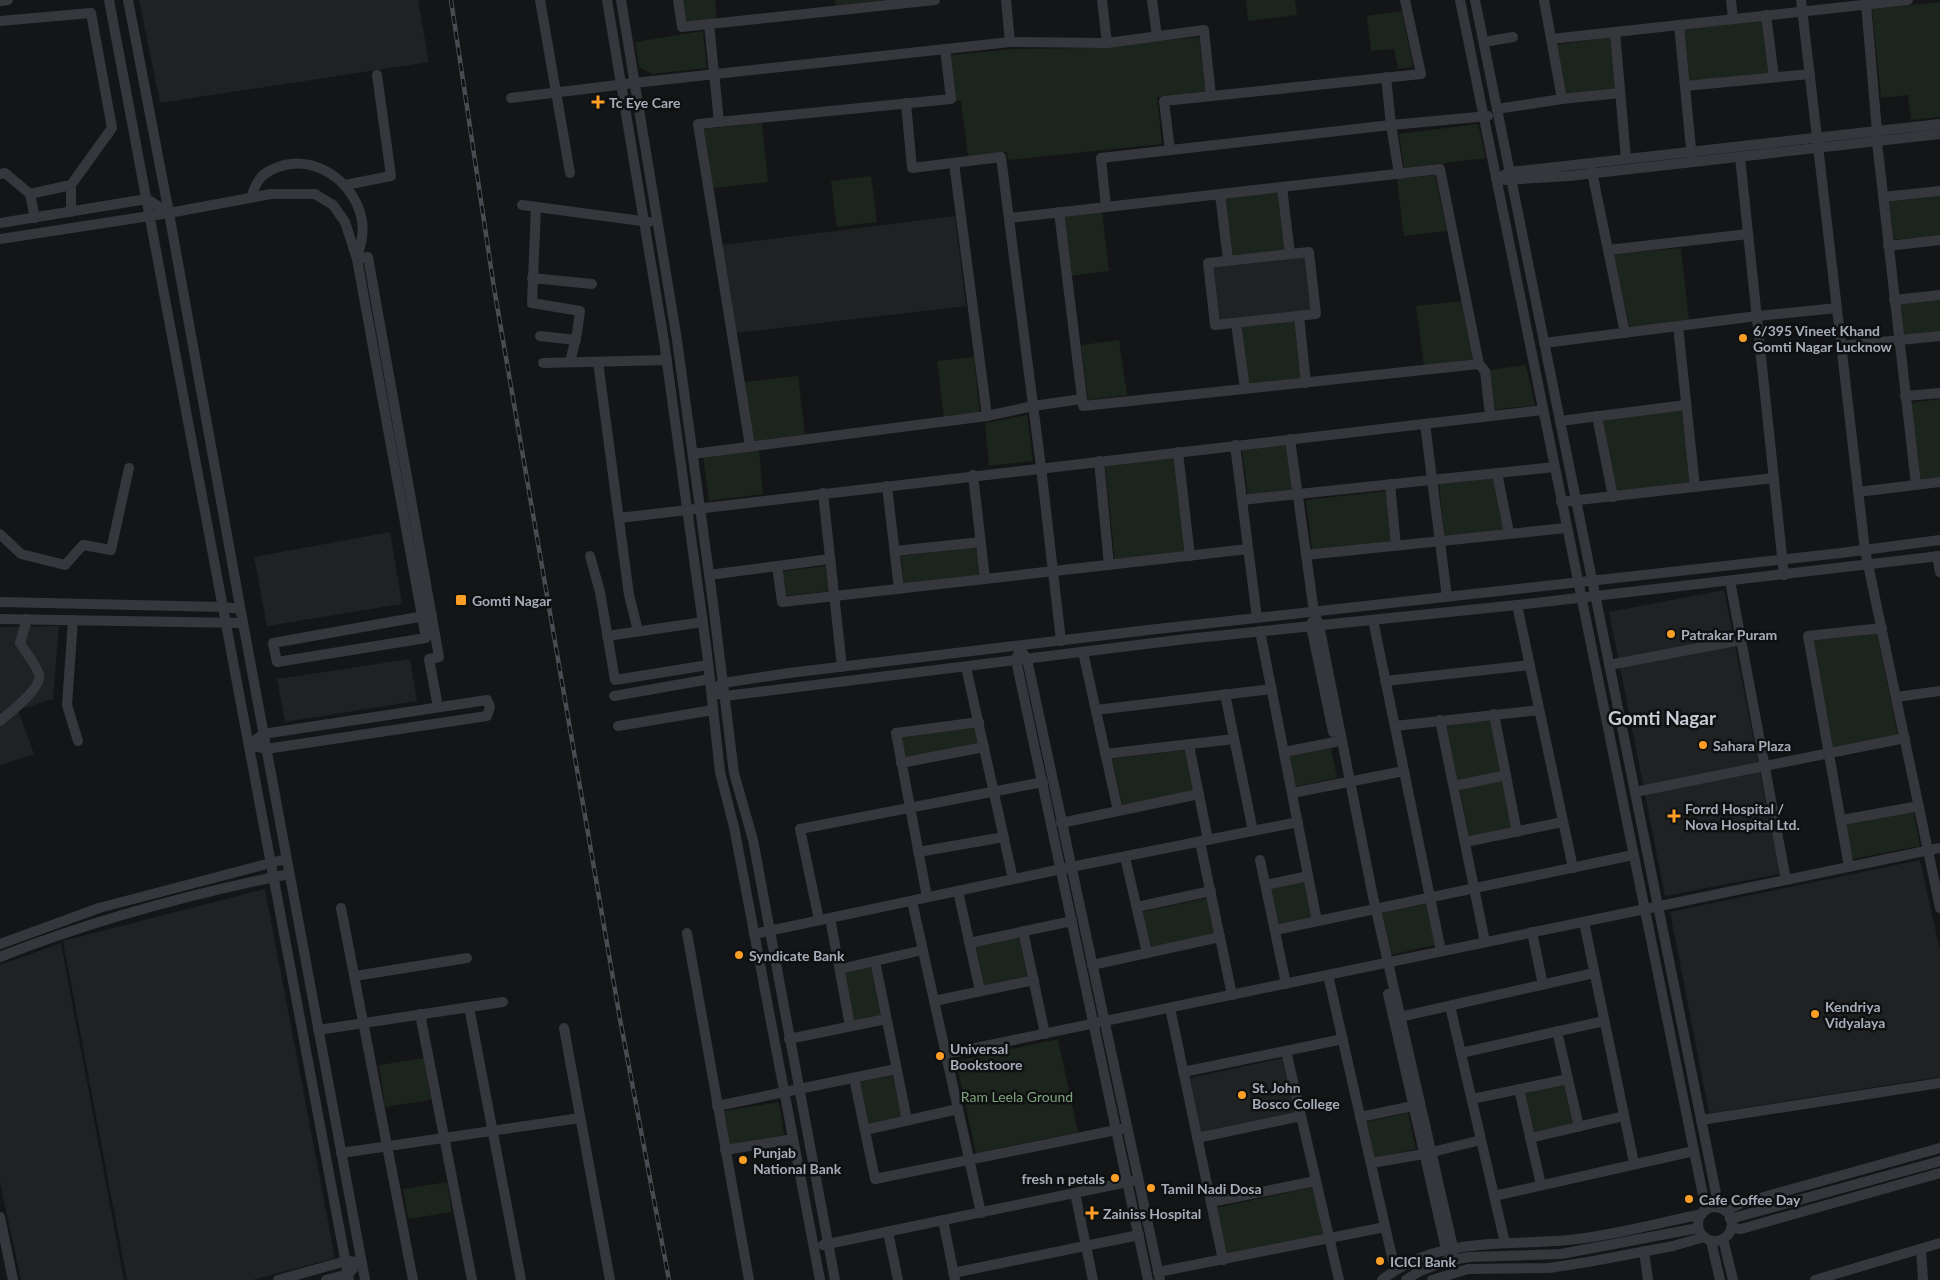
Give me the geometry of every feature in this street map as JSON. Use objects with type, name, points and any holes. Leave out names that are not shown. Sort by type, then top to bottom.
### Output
[{"type":"street","points":[[0,1],[8,0]]},
{"type":"street","points":[[109,0],[348,1277]]},
{"type":"street","points":[[128,0],[169,213],[240,609],[365,1280]]},
{"type":"street","points":[[540,0],[570,173]]},
{"type":"street","points":[[607,0],[667,360],[703,622],[720,772],[734,827],[820,1280]]},
{"type":"street","points":[[621,0],[677,340],[734,773],[753,840],[835,1280]]},
{"type":"street","points":[[678,0],[682,27],[832,11],[895,2],[935,0]]},
{"type":"street","points":[[831,0],[832,11]]},
{"type":"street","points":[[1006,0],[1010,42]]},
{"type":"street","points":[[1102,0],[1107,42]]},
{"type":"street","points":[[1152,0],[1156,36]]},
{"type":"street","points":[[1170,150],[1164,101],[1420,74],[1405,0]]},
{"type":"street","points":[[1460,0],[1580,598],[1694,1151],[1704,1212],[1698,1228]]},
{"type":"street","points":[[1475,0],[1701,1120],[1726,1217],[1724,1239],[1733,1280]]},
{"type":"street","points":[[1544,0],[1562,99]]},
{"type":"street","points":[[1732,0],[1733,19]]},
{"type":"street","points":[[1801,0],[1865,550],[1940,906]]},
{"type":"street","points":[[1551,39],[1908,0]]},
{"type":"street","points":[[1866,4],[1888,246],[1916,485]]},
{"type":"street","points":[[0,21],[91,13],[112,128],[71,185],[71,212]]},
{"type":"street","points":[[1766,15],[1774,78]]},
{"type":"street","points":[[709,24],[719,122]]},
{"type":"street","points":[[1679,25],[1692,157]]},
{"type":"street","points":[[511,98],[634,82],[1010,42],[1107,42],[1204,30],[1211,96]]},
{"type":"street","points":[[1615,32],[1626,159]]},
{"type":"street","points":[[1484,42],[1513,37]]},
{"type":"street","points":[[750,446],[698,124],[951,99],[945,49]]},
{"type":"street","points":[[1685,86],[1810,74]]},
{"type":"street","points":[[345,185],[391,176],[377,75]]},
{"type":"street","points":[[1386,77],[1399,174]]},
{"type":"street","points":[[1106,207],[1101,158],[1391,124],[1483,117],[1498,112],[1562,99],[1620,94]]},
{"type":"street","points":[[906,103],[912,168],[1001,157],[1061,641]]},
{"type":"street","points":[[1496,179],[1877,136],[1940,124]]},
{"type":"street","points":[[1877,136],[1940,134]]},
{"type":"street","points":[[1592,168],[1626,159],[1740,157],[1818,143]]},
{"type":"street","points":[[1740,157],[1784,575]]},
{"type":"street","points":[[954,163],[987,416]]},
{"type":"street","points":[[251,198],[259,179],[269,171],[287,164],[306,164],[321,168],[345,185],[361,216],[363,233],[357,259]]},
{"type":"street","points":[[1592,168],[1625,333]]},
{"type":"street","points":[[1009,218],[1440,169],[1479,364],[1485,371],[1490,416]]},
{"type":"street","points":[[0,174],[6,173],[30,194],[35,218]]},
{"type":"street","points":[[30,194],[71,185]]},
{"type":"street","points":[[1282,187],[1290,254]]},
{"type":"street","points":[[1883,197],[1940,191]]},
{"type":"street","points":[[0,238],[169,213],[285,193],[315,194],[333,205],[345,222],[357,259],[426,638],[277,662],[273,642],[432,615]]},
{"type":"street","points":[[1220,194],[1228,260]]},
{"type":"street","points":[[0,223],[147,199],[169,213]]},
{"type":"street","points":[[522,205],[644,223],[657,221]]},
{"type":"street","points":[[536,207],[532,303],[580,311],[576,340],[570,362]]},
{"type":"street","points":[[1058,212],[1083,406],[1479,364]]},
{"type":"street","points":[[1608,250],[1748,234]]},
{"type":"street","points":[[1888,246],[1940,240]]},
{"type":"street","points":[[1309,252],[1316,314],[1215,325],[1208,263],[1228,260],[1309,252]]},
{"type":"street","points":[[357,259],[368,257],[439,657],[428,659],[438,707]]},
{"type":"street","points":[[532,278],[592,284]]},
{"type":"street","points":[[1894,300],[1940,295]]},
{"type":"street","points":[[1544,343],[1757,316],[1837,308]]},
{"type":"street","points":[[1299,316],[1306,382]]},
{"type":"street","points":[[1236,322],[1245,389]]},
{"type":"street","points":[[1678,326],[1694,487]]},
{"type":"street","points":[[540,336],[576,340]]},
{"type":"street","points":[[1841,346],[1940,336]]},
{"type":"street","points":[[542,363],[667,360]]},
{"type":"street","points":[[598,362],[629,595],[638,631]]},
{"type":"street","points":[[1905,396],[1940,393]]},
{"type":"street","points":[[693,454],[987,416],[1082,398]]},
{"type":"street","points":[[1560,421],[1686,405]]},
{"type":"street","points":[[619,518],[1543,410]]},
{"type":"street","points":[[1597,416],[1612,496]]},
{"type":"street","points":[[1425,424],[1447,596]]},
{"type":"street","points":[[1290,439],[1315,626],[1335,742],[1347,782]]},
{"type":"street","points":[[1236,445],[1257,618]]},
{"type":"street","points":[[1178,452],[1190,556]]},
{"type":"street","points":[[1099,461],[1109,566]]},
{"type":"street","points":[[1242,500],[1554,467]]},
{"type":"street","points":[[0,534],[21,554],[65,565],[83,545],[111,550],[129,468]]},
{"type":"street","points":[[1497,473],[1510,534]]},
{"type":"street","points":[[973,476],[985,580]]},
{"type":"street","points":[[1561,502],[1774,478]]},
{"type":"street","points":[[1858,492],[1940,482]]},
{"type":"street","points":[[1390,484],[1396,545]]},
{"type":"street","points":[[887,486],[899,589]]},
{"type":"street","points":[[823,493],[842,666]]},
{"type":"street","points":[[1306,555],[1566,528]]},
{"type":"street","points":[[711,691],[723,683],[842,666],[1940,540]]},
{"type":"street","points":[[895,551],[981,542]]},
{"type":"street","points":[[777,566],[782,602],[1248,549]]},
{"type":"street","points":[[590,556],[600,592],[614,680],[708,665]]},
{"type":"street","points":[[711,691],[725,696],[1083,652],[1580,598],[1938,556],[1940,572]]},
{"type":"street","points":[[709,575],[830,559]]},
{"type":"street","points":[[1730,581],[1786,880]]},
{"type":"street","points":[[0,602],[223,607],[240,609]]},
{"type":"street","points":[[1517,605],[1573,868]]},
{"type":"street","points":[[0,618],[243,623]]},
{"type":"street","points":[[0,721],[29,695],[39,682],[40,676],[20,643],[27,619]]},
{"type":"street","points":[[73,620],[67,705],[78,740]]},
{"type":"street","points":[[1373,620],[1441,951]]},
{"type":"street","points":[[607,636],[703,622]]},
{"type":"street","points":[[1315,626],[1413,1106],[1427,1153]]},
{"type":"street","points":[[1849,867],[1808,636],[1882,628]]},
{"type":"street","points":[[1260,632],[1317,921]]},
{"type":"street","points":[[1609,665],[1741,640]]},
{"type":"street","points":[[1019,646],[1062,823],[1072,921],[1099,1022],[1133,1181],[1159,1276],[1223,1260],[1386,1228]]},
{"type":"street","points":[[1083,652],[1118,811]]},
{"type":"street","points":[[1022,660],[1043,782],[1092,965],[1099,1022]]},
{"type":"street","points":[[1385,681],[1530,665]]},
{"type":"street","points":[[966,667],[1013,879]]},
{"type":"street","points":[[614,696],[710,679]]},
{"type":"street","points":[[1096,710],[1272,689]]},
{"type":"street","points":[[1896,697],[1940,691]]},
{"type":"street","points":[[1225,694],[1253,831]]},
{"type":"street","points":[[488,700],[490,707],[487,716],[266,749],[249,745],[263,734],[488,700]]},
{"type":"street","points":[[618,726],[713,710]]},
{"type":"street","points":[[1394,726],[1539,710]]},
{"type":"street","points":[[1494,714],[1517,832]]},
{"type":"street","points":[[1440,720],[1485,942]]},
{"type":"street","points":[[927,898],[896,733],[979,722]]},
{"type":"street","points":[[1634,792],[1905,738]]},
{"type":"street","points":[[1106,754],[1234,739]]},
{"type":"street","points":[[1284,752],[1335,742]]},
{"type":"street","points":[[1189,745],[1199,794],[1210,891],[1232,995]]},
{"type":"street","points":[[901,763],[984,747]]},
{"type":"street","points":[[1292,793],[1404,771]]},
{"type":"street","points":[[1454,786],[1506,775]]},
{"type":"street","points":[[819,920],[800,829],[1043,782]]},
{"type":"street","points":[[1062,823],[1199,794]]},
{"type":"street","points":[[1842,820],[1919,806]]},
{"type":"street","points":[[754,934],[1066,868],[1298,822]]},
{"type":"street","points":[[1465,842],[1563,822]]},
{"type":"street","points":[[918,852],[1004,837]]},
{"type":"street","points":[[946,1054],[1940,848]]},
{"type":"street","points":[[1275,930],[1633,855]]},
{"type":"street","points":[[1125,857],[1147,953]]},
{"type":"street","points":[[0,944],[98,908],[286,859]]},
{"type":"street","points":[[1260,860],[1286,984]]},
{"type":"street","points":[[0,957],[54,936],[106,919],[289,874]]},
{"type":"street","points":[[1266,885],[1308,876]]},
{"type":"street","points":[[958,891],[980,991]]},
{"type":"street","points":[[1137,908],[1210,891]]},
{"type":"street","points":[[912,901],[980,1213]]},
{"type":"street","points":[[341,908],[413,1280]]},
{"type":"street","points":[[830,918],[850,1026]]},
{"type":"street","points":[[969,942],[1072,921]]},
{"type":"street","points":[[1584,922],[1634,1163]]},
{"type":"street","points":[[1024,931],[1045,1034]]},
{"type":"street","points":[[687,932],[749,1280]]},
{"type":"street","points":[[1532,932],[1543,985]]},
{"type":"street","points":[[1092,965],[1220,937]]},
{"type":"street","points":[[840,969],[923,950]]},
{"type":"street","points":[[354,976],[467,958]]},
{"type":"street","points":[[875,961],[907,1120]]},
{"type":"street","points":[[1384,963],[1400,1017],[1427,1153],[1450,1248],[1448,1261],[1455,1276]]},
{"type":"street","points":[[1400,1017],[1594,973]]},
{"type":"street","points":[[1328,975],[1395,1270]]},
{"type":"street","points":[[934,1001],[1034,980]]},
{"type":"street","points":[[318,1030],[503,1002]]},
{"type":"street","points":[[1450,1006],[1505,1243]]},
{"type":"street","points":[[469,1007],[521,1280]]},
{"type":"street","points":[[1170,1008],[1223,1260]]},
{"type":"street","points":[[420,1014],[472,1280]]},
{"type":"street","points":[[790,1039],[886,1019]]},
{"type":"street","points":[[1461,1053],[1604,1021]]},
{"type":"street","points":[[564,1028],[610,1280]]},
{"type":"street","points":[[1557,1031],[1579,1126]]},
{"type":"street","points":[[1183,1072],[1342,1040]]},
{"type":"street","points":[[1286,1051],[1339,1280]]},
{"type":"street","points":[[717,1106],[784,1094],[896,1069]]},
{"type":"street","points":[[854,1078],[875,1179],[1122,1129]]},
{"type":"street","points":[[1472,1099],[1568,1079]]},
{"type":"street","points":[[1701,1120],[1940,1083]]},
{"type":"street","points":[[1519,1089],[1541,1185]]},
{"type":"street","points":[[1360,1117],[1413,1106]]},
{"type":"street","points":[[865,1130],[958,1109]]},
{"type":"street","points":[[1197,1138],[1301,1116]]},
{"type":"street","points":[[1530,1138],[1624,1116]]},
{"type":"street","points":[[341,1153],[580,1118]]},
{"type":"street","points":[[725,1150],[793,1139]]},
{"type":"street","points":[[1371,1163],[1427,1153],[1481,1140]]},
{"type":"street","points":[[1726,1217],[1742,1203],[1940,1148]]},
{"type":"street","points":[[1494,1196],[1694,1151]]},
{"type":"street","points":[[1726,1217],[1940,1161]]},
{"type":"street","points":[[1382,1280],[1395,1270],[1422,1257],[1450,1248],[1575,1239],[1704,1212],[1726,1217],[1741,1229],[1940,1173]]},
{"type":"street","points":[[1211,1202],[1316,1180]]},
{"type":"street","points":[[814,1247],[1133,1181]]},
{"type":"street","points":[[1133,1181],[1139,1236],[1148,1280]]},
{"type":"street","points":[[1075,1193],[1094,1280]]},
{"type":"street","points":[[0,1217],[13,1280]]},
{"type":"street","points":[[943,1220],[954,1276],[1139,1236]]},
{"type":"street","points":[[1698,1228],[1708,1239],[1720,1280]]},
{"type":"street","points":[[1406,1280],[1420,1271],[1448,1261],[1469,1257],[1561,1254],[1698,1228]]},
{"type":"street","points":[[888,1232],[898,1280]]},
{"type":"street","points":[[1432,1280],[1455,1276],[1468,1269],[1549,1268],[1708,1239],[1717,1241],[1724,1239]]},
{"type":"street","points":[[1815,1280],[1940,1243]]},
{"type":"street","points":[[1922,1248],[1923,1280]]},
{"type":"street","points":[[1644,1251],[1648,1280]]},
{"type":"street","points":[[278,1280],[346,1262],[362,1262]]},
{"type":"street","points":[[326,1280],[348,1277],[362,1262]]},
{"type":"shaded area","points":[[139,0],[418,0],[429,62],[160,103]]},
{"type":"shaded area","points":[[955,216],[966,306],[736,333],[722,245]]},
{"type":"shaded area","points":[[1305,256],[1312,311],[1219,321],[1212,266]]},
{"type":"shaded area","points":[[390,532],[402,604],[267,626],[254,557]]},
{"type":"shaded area","points":[[1724,590],[1780,874],[1665,896],[1609,612]]},
{"type":"shaded area","points":[[59,626],[53,699],[18,710],[34,754],[0,765],[0,627]]},
{"type":"shaded area","points":[[410,659],[417,701],[285,722],[277,679]]},
{"type":"shaded area","name":"Kendriya Vidyalaya","points":[[1920,860],[1940,951],[1940,1077],[1709,1113],[1670,912]]},
{"type":"shaded area","points":[[265,889],[335,1258],[252,1280],[127,1280],[63,941]]},
{"type":"shaded area","points":[[61,943],[124,1280],[21,1280],[0,1182],[0,965]]},
{"type":"shaded area","name":"St. John Bosco College","points":[[1283,1058],[1295,1112],[1201,1132],[1190,1078]]},
{"type":"green space","points":[[682,0],[715,0],[717,19],[684,22]]},
{"type":"green space","points":[[835,0],[887,0],[836,5]]},
{"type":"green space","points":[[1246,0],[1295,0],[1297,15],[1248,21]]},
{"type":"green space","points":[[1940,2],[1940,117],[1911,120],[1908,95],[1881,98],[1872,9]]},
{"type":"green space","points":[[1402,11],[1413,67],[1398,69],[1394,49],[1371,51],[1367,16]]},
{"type":"green space","points":[[1763,20],[1769,74],[1690,82],[1684,29]]},
{"type":"green space","points":[[703,31],[707,68],[652,74],[639,67],[635,42]]},
{"type":"green space","points":[[1199,37],[1206,92],[1157,97],[1162,144],[1008,160],[1007,152],[968,156],[961,101],[954,101],[950,55],[1015,49],[1088,48]]},
{"type":"green space","points":[[1611,37],[1617,89],[1565,95],[1556,45]]},
{"type":"green space","points":[[762,123],[768,182],[713,188],[704,129]]},
{"type":"green space","points":[[1478,124],[1486,158],[1404,168],[1399,134]]},
{"type":"green space","points":[[1435,175],[1447,231],[1404,236],[1397,179]]},
{"type":"green space","points":[[871,176],[877,222],[837,227],[831,181]]},
{"type":"green space","points":[[1279,191],[1287,250],[1231,257],[1223,198]]},
{"type":"green space","points":[[1940,196],[1940,235],[1891,240],[1887,202]]},
{"type":"green space","points":[[1102,212],[1109,271],[1071,276],[1064,216]]},
{"type":"green space","points":[[1681,248],[1689,321],[1630,328],[1613,254]]},
{"type":"green space","points":[[1940,300],[1940,332],[1902,336],[1899,304]]},
{"type":"green space","points":[[1461,301],[1473,359],[1424,366],[1416,306]]},
{"type":"green space","points":[[1295,319],[1302,379],[1248,385],[1241,326]]},
{"type":"green space","points":[[1119,340],[1127,395],[1088,400],[1081,345]]},
{"type":"green space","points":[[974,357],[980,415],[944,419],[937,361]]},
{"type":"green space","points":[[1526,365],[1535,405],[1493,410],[1489,370]]},
{"type":"green space","points":[[798,376],[805,434],[754,441],[744,382]]},
{"type":"green space","points":[[1940,399],[1940,477],[1919,479],[1910,403]]},
{"type":"green space","points":[[1681,410],[1691,484],[1616,492],[1603,420]]},
{"type":"green space","points":[[1027,415],[1033,461],[989,466],[985,423]]},
{"type":"green space","points":[[1287,444],[1293,491],[1248,497],[1242,450]]},
{"type":"green space","points":[[759,449],[763,494],[709,501],[703,456]]},
{"type":"green space","points":[[1176,457],[1187,552],[1115,560],[1105,464]]},
{"type":"green space","points":[[1495,477],[1506,530],[1444,536],[1439,484]]},
{"type":"green space","points":[[1386,491],[1391,542],[1312,550],[1306,500]]},
{"type":"green space","points":[[976,547],[980,576],[904,584],[901,556]]},
{"type":"green space","points":[[826,566],[829,591],[786,596],[782,571]]},
{"type":"green space","points":[[1877,633],[1898,736],[1832,749],[1813,641]]},
{"type":"green space","points":[[1491,720],[1501,772],[1457,782],[1445,724]]},
{"type":"green space","points":[[975,726],[979,745],[905,759],[901,736]]},
{"type":"green space","points":[[1331,748],[1337,778],[1294,787],[1288,756]]},
{"type":"green space","points":[[1186,750],[1195,790],[1123,807],[1112,759]]},
{"type":"green space","points":[[1504,780],[1513,829],[1469,837],[1460,789]]},
{"type":"green space","points":[[1913,808],[1920,846],[1852,859],[1845,821]]},
{"type":"green space","points":[[1305,881],[1312,917],[1277,924],[1270,888]]},
{"type":"green space","points":[[1208,898],[1216,934],[1149,948],[1142,912]]},
{"type":"green space","points":[[1426,904],[1435,945],[1390,955],[1381,913]]},
{"type":"green space","points":[[1019,936],[1027,976],[983,986],[974,946]]},
{"type":"green space","points":[[871,967],[881,1017],[854,1022],[844,972]]},
{"type":"green space","name":"Ram Leela Ground","points":[[1058,1039],[1078,1132],[976,1153],[956,1061]]},
{"type":"green space","points":[[424,1058],[431,1100],[385,1107],[379,1065]]},
{"type":"green space","points":[[892,1075],[902,1117],[869,1125],[859,1082]]},
{"type":"green space","points":[[1565,1084],[1574,1123],[1533,1132],[1525,1093]]},
{"type":"green space","points":[[779,1102],[784,1135],[728,1145],[723,1111]]},
{"type":"green space","points":[[1408,1113],[1416,1149],[1374,1158],[1366,1122]]},
{"type":"green space","points":[[447,1182],[452,1212],[408,1219],[403,1189]]},
{"type":"green space","points":[[1314,1187],[1324,1235],[1226,1256],[1215,1208]]},
{"type":"railway","points":[[451,0],[494,288],[620,1019],[669,1280]]},
{"type":"place","name":"Tc Eye Care","points":[[598,102]]},
{"type":"place","name":"6/395 Vineet Khand Gomti Nagar Lucknow","points":[[1743,338]]},
{"type":"place","name":"Gomti Nagar","points":[[461,600]]},
{"type":"place","name":"Patrakar Puram","points":[[1671,634]]},
{"type":"place","name":"Sahara Plaza","points":[[1703,745]]},
{"type":"place","name":"Forrd Hospital / Nova Hospital Ltd.","points":[[1674,816]]},
{"type":"place","name":"Syndicate Bank","points":[[739,955]]},
{"type":"place","name":"Kendriya Vidyalaya","points":[[1815,1014]]},
{"type":"place","name":"Universal Bookstoore","points":[[940,1056]]},
{"type":"place","name":"St. John Bosco College","points":[[1242,1095]]},
{"type":"place","name":"Punjab National Bank","points":[[743,1160]]},
{"type":"place","name":"fresh n petals","points":[[1115,1178]]},
{"type":"place","name":"Tamil Nadi Dosa","points":[[1151,1188]]},
{"type":"place","name":"Cafe Coffee Day","points":[[1689,1199]]},
{"type":"place","name":"Zainiss Hospital","points":[[1092,1213]]},
{"type":"place","name":"ICICI Bank","points":[[1380,1261]]},
{"type":"district","name":"Gomti Nagar","points":[[1662,717]]}]
